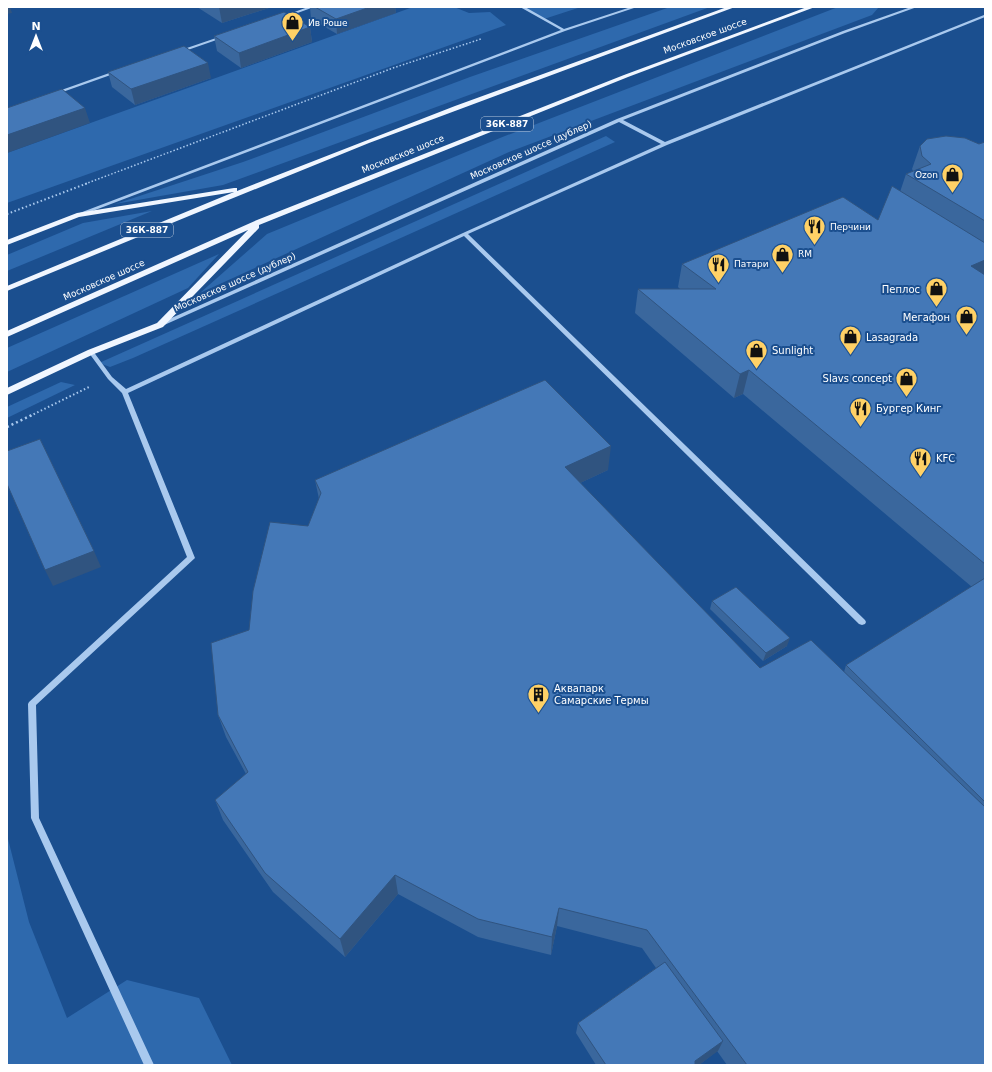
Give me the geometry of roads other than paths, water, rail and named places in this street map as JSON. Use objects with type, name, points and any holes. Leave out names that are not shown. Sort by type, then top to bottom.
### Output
[{"type":"main road","name":"Московское шоссе","points":[[7,289],[251,187],[590,57],[732,7]]},
{"type":"main road","name":"Московское шоссе","points":[[7,334],[260,222],[626,76],[812,7]]},
{"type":"main road","points":[[7,243],[77,216],[251,187]]},
{"type":"main road","points":[[7,392],[91,352],[160,325],[260,222]]},
{"type":"street","points":[[275,19],[312,7]]},
{"type":"street","points":[[522,7],[564,30]]},
{"type":"street","points":[[77,216],[564,30],[635,7]]},
{"type":"street","name":"Московское шоссе (дублер)","points":[[160,325],[619,120],[844,32],[905,9],[915,7]]},
{"type":"street","points":[[125,392],[465,234],[665,144],[985,16]]},
{"type":"street","points":[[178,52],[230,34]]},
{"type":"street","points":[[52,94],[119,72]]},
{"type":"street","points":[[619,120],[665,144]]},
{"type":"street","points":[[465,234],[862,622]]},
{"type":"street","points":[[91,352],[110,378],[125,392],[190,558],[32,704],[35,818],[149,1065]]},
{"type":"place","name":"Ив Роше","points":[[292,42]]},
{"type":"place","name":"Ozon","points":[[953,194]]},
{"type":"place","name":"Перчини","points":[[814,246]]},
{"type":"place","name":"RM","points":[[782,274]]},
{"type":"place","name":"Патари","points":[[719,284]]},
{"type":"place","name":"Пеплос","points":[[936,308]]},
{"type":"place","name":"Мегафон","points":[[966,336]]},
{"type":"place","name":"Lasagrada","points":[[851,356]]},
{"type":"place","name":"Sunlight","points":[[756,370]]},
{"type":"place","name":"Slavs concept","points":[[907,398]]},
{"type":"place","name":"Бургер Кинг","points":[[861,428]]},
{"type":"place","name":"KFC","points":[[920,478]]},
{"type":"place","name":"Аквапарк Самарские Термы","points":[[539,714]]}]
